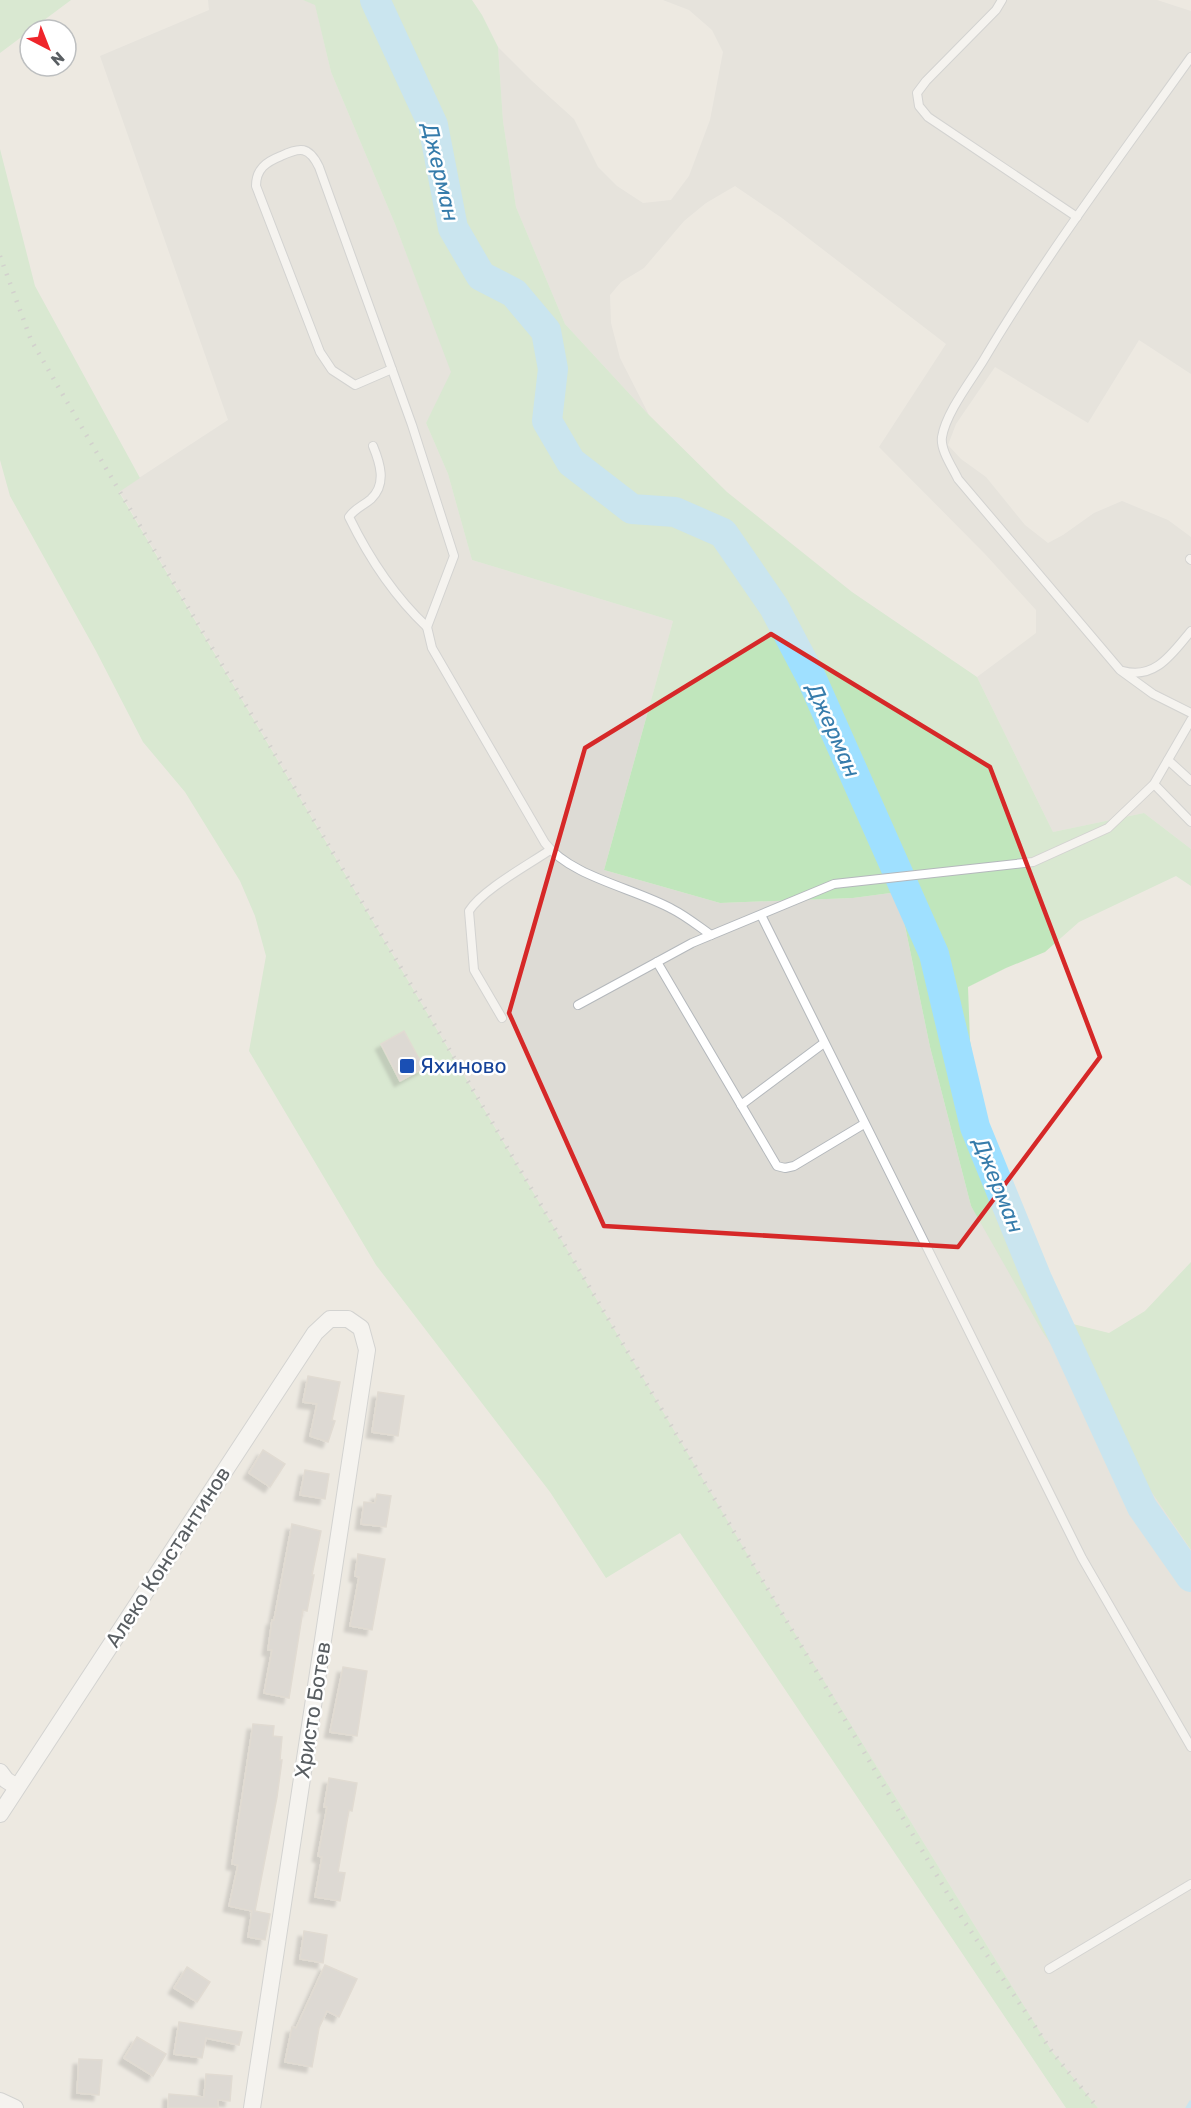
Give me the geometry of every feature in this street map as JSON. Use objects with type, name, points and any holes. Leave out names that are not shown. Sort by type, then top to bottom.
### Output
[{"type":"street","name":"Алеко Константинов","points":[[0,1814],[315,1334],[330,1318],[348,1319]]},
{"type":"street","name":"Христо Ботев","points":[[252,2108],[367,1350],[361,1328],[348,1319]]},
{"type":"street","points":[[0,1772],[6,1780],[17,1787]]},
{"type":"street","points":[[0,2101],[15,2108]]},
{"type":"lane","points":[[1002,0],[996,10],[926,81],[917,93],[919,106],[928,117],[1077,217]]},
{"type":"lane","points":[[1191,57],[1013,309],[948,419],[942,439],[945,452],[958,479],[1120,670],[1153,694],[1191,713]]},
{"type":"lane","points":[[392,369],[355,385],[332,370],[320,352],[256,186],[256,176],[261,167],[271,159],[297,149],[306,151],[314,157],[392,369],[454,555],[427,627]]},
{"type":"lane","points":[[373,446],[379,462],[381,480],[378,489],[371,499],[354,510],[349,517],[368,550],[409,610],[427,627],[432,648],[550,850],[574,867],[672,909],[711,935]]},
{"type":"lane","points":[[1120,670],[1132,674],[1148,672],[1163,664],[1191,631]]},
{"type":"lane","points":[[578,1005],[711,935],[834,884],[1034,862],[1108,828],[1154,784],[1191,720]]},
{"type":"lane","points":[[1168,760],[1191,782]]},
{"type":"lane","points":[[1154,784],[1191,822]]},
{"type":"lane","points":[[502,1018],[474,970],[469,911],[474,903],[488,892],[550,850]]},
{"type":"lane","points":[[761,915],[1082,1558],[1191,1747]]},
{"type":"lane","points":[[657,962],[777,1166],[785,1168],[794,1166],[864,1124]]},
{"type":"lane","points":[[741,1105],[824,1043]]},
{"type":"lane","points":[[1049,1969],[1191,1884]]},
{"type":"highlighted area","points":[[771,634],[990,767],[1100,1057],[958,1247],[604,1226],[509,1013],[585,748]]},
{"type":"shaded area","points":[[208,0],[303,0],[315,4],[331,72],[395,224],[452,372],[426,423],[448,474],[472,560],[673,621],[604,870],[720,903],[853,898],[898,892],[930,1047],[971,1206],[1112,1433],[1191,1550],[1191,2108],[1098,2108],[1053,2053],[775,1601],[119,491],[228,420],[100,56],[209,10]]},
{"type":"shaded area","points":[[663,0],[1157,0],[1191,11],[1191,374],[1139,340],[1088,423],[995,367],[956,424],[948,445],[961,459],[986,477],[1025,525],[1048,543],[1094,513],[1122,501],[1168,520],[1191,537],[1191,849],[1144,813],[1053,832],[977,677],[1036,633],[1036,610],[985,554],[879,447],[946,344],[782,218],[735,186],[706,203],[684,221],[644,268],[621,282],[610,295],[611,323],[620,358],[649,415],[565,324],[516,207],[503,121],[498,47],[574,119],[598,167],[617,186],[643,203],[671,200],[689,176],[710,120],[723,52],[712,30],[689,10]]},
{"type":"green space","points":[[0,0],[71,0],[47,18],[18,18],[18,40],[0,53]]},
{"type":"green space","points":[[303,0],[472,0],[498,47],[503,121],[516,207],[565,324],[649,415],[727,492],[852,592],[977,677],[1053,832],[1144,813],[1191,849],[1191,886],[1176,876],[1079,922],[1045,952],[968,987],[970,1041],[987,1137],[1057,1320],[1109,1333],[1145,1311],[1191,1262],[1191,1550],[1042,1331],[971,1206],[930,1047],[898,892],[853,898],[720,903],[604,870],[673,621],[472,560],[448,474],[426,423],[451,372],[395,224],[331,72],[315,5]]},
{"type":"green space","points":[[0,149],[35,286],[140,478],[119,492],[775,1601],[1053,2053],[1098,2108],[1066,2108],[680,1533],[606,1578],[550,1492],[376,1265],[249,1051],[266,956],[255,916],[240,881],[185,792],[143,742],[96,651],[10,496],[0,460]]},
{"type":"building","points":[[404,1031],[424,1068],[400,1081],[381,1044]]},
{"type":"building","points":[[308,1376],[340,1382],[332,1420],[335,1421],[328,1442],[310,1436],[317,1404],[303,1402]]},
{"type":"building","points":[[378,1392],[404,1396],[398,1436],[372,1432]]},
{"type":"building","points":[[263,1450],[285,1464],[270,1487],[249,1473]]},
{"type":"building","points":[[305,1470],[329,1474],[325,1499],[300,1495]]},
{"type":"building","points":[[377,1494],[391,1496],[386,1527],[361,1524],[364,1502],[375,1503]]},
{"type":"building","points":[[292,1524],[321,1531],[307,1611],[303,1610],[289,1698],[264,1693],[272,1650],[268,1650],[272,1620],[274,1620]]},
{"type":"building","points":[[358,1554],[385,1559],[372,1630],[350,1626],[359,1577],[355,1576]]},
{"type":"building","points":[[343,1667],[367,1671],[357,1736],[330,1732]]},
{"type":"building","points":[[253,1724],[274,1726],[273,1736],[282,1737],[280,1760],[282,1760],[277,1797],[255,1911],[270,1914],[265,1940],[248,1937],[252,1911],[229,1906],[238,1865],[232,1864]]},
{"type":"building","points":[[329,1778],[357,1783],[352,1811],[349,1810],[338,1872],[345,1873],[340,1901],[315,1897],[322,1857],[318,1856],[327,1807],[324,1807]]},
{"type":"building","points":[[304,1931],[327,1935],[323,1963],[300,1959]]},
{"type":"building","points":[[325,1965],[357,1979],[339,2017],[327,2011],[319,2028],[312,2067],[285,2062],[292,2027],[296,2028]]},
{"type":"building","points":[[187,1967],[210,1982],[197,2002],[174,1988]]},
{"type":"building","points":[[179,2022],[242,2032],[239,2045],[206,2038],[202,2058],[174,2054]]},
{"type":"building","points":[[137,2037],[166,2054],[153,2076],[124,2058]]},
{"type":"building","points":[[79,2059],[102,2060],[99,2095],[77,2093]]},
{"type":"building","points":[[206,2074],[232,2076],[230,2101],[218,2100],[218,2108],[168,2108],[169,2094],[204,2097]]},
{"type":"waterway","name":"Джерман","points":[[375,0],[433,125],[453,228],[481,276],[514,293],[546,331],[553,369],[547,421],[571,462],[632,509],[675,512],[723,533],[774,607],[811,677],[934,954],[975,1127],[1037,1279],[1142,1507],[1191,1577]]},
{"type":"waterway","points":[[1188,2108],[1191,2103]]},
{"type":"railway","points":[[0,256],[31,340],[962,1918],[1053,2053],[1098,2108]]},
{"type":"place","name":"Яхиново","points":[[407,1066]]}]
